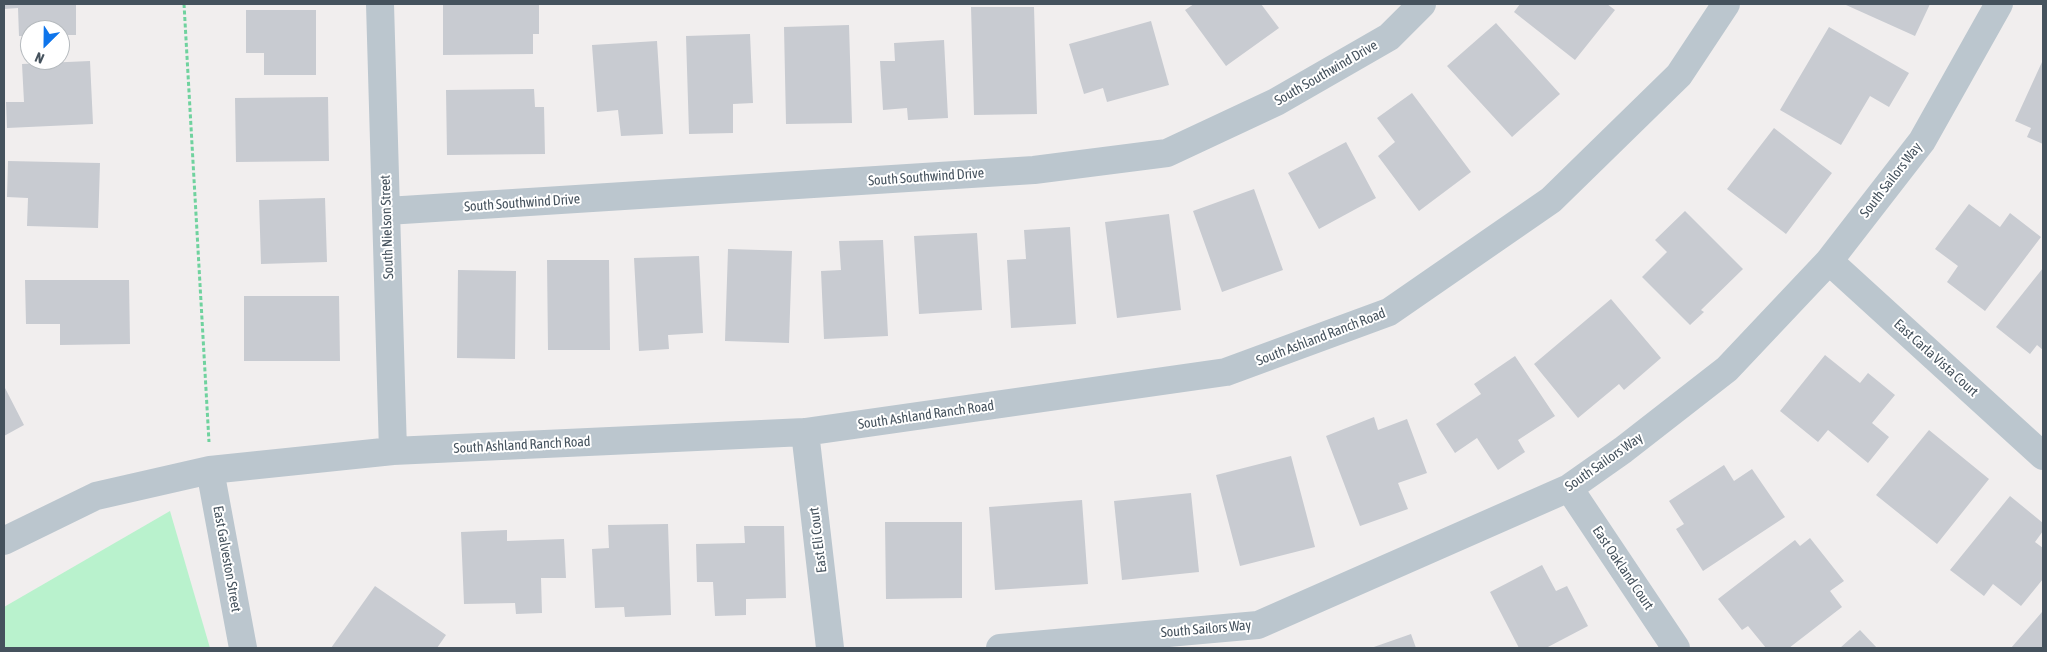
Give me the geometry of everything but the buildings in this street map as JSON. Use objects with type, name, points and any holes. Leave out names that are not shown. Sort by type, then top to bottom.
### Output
[{"type":"street","name":"South Nielson Street","points":[[380,4],[393,451]]},
{"type":"street","name":"South Southwind Drive","points":[[387,211],[1034,170],[1167,153],[1276,102],[1389,37],[1422,4]]},
{"type":"street","name":"South Ashland Ranch Road","points":[[4,541],[96,496],[210,470],[393,451],[805,432],[1226,372],[1388,312],[1551,200],[1679,75],[1726,4]]},
{"type":"street","name":"South Sailors Way","points":[[1000,648],[1260,636],[1569,488],[1623,450],[1727,369],[1829,261],[1922,141],[2000,4]]},
{"type":"street","name":"East Carla Vista Court","points":[[1829,261],[2043,456]]},
{"type":"street","name":"East Eli Court","points":[[805,432],[830,648]]},
{"type":"street","name":"East Galveston Street","points":[[210,470],[243,648]]},
{"type":"street","name":"East Oakland Court","points":[[1569,488],[1676,648]]},
{"type":"path","points":[[184,4],[210,470]]},
{"type":"green space","points":[[170,511],[210,648],[4,648],[4,607]]}]
